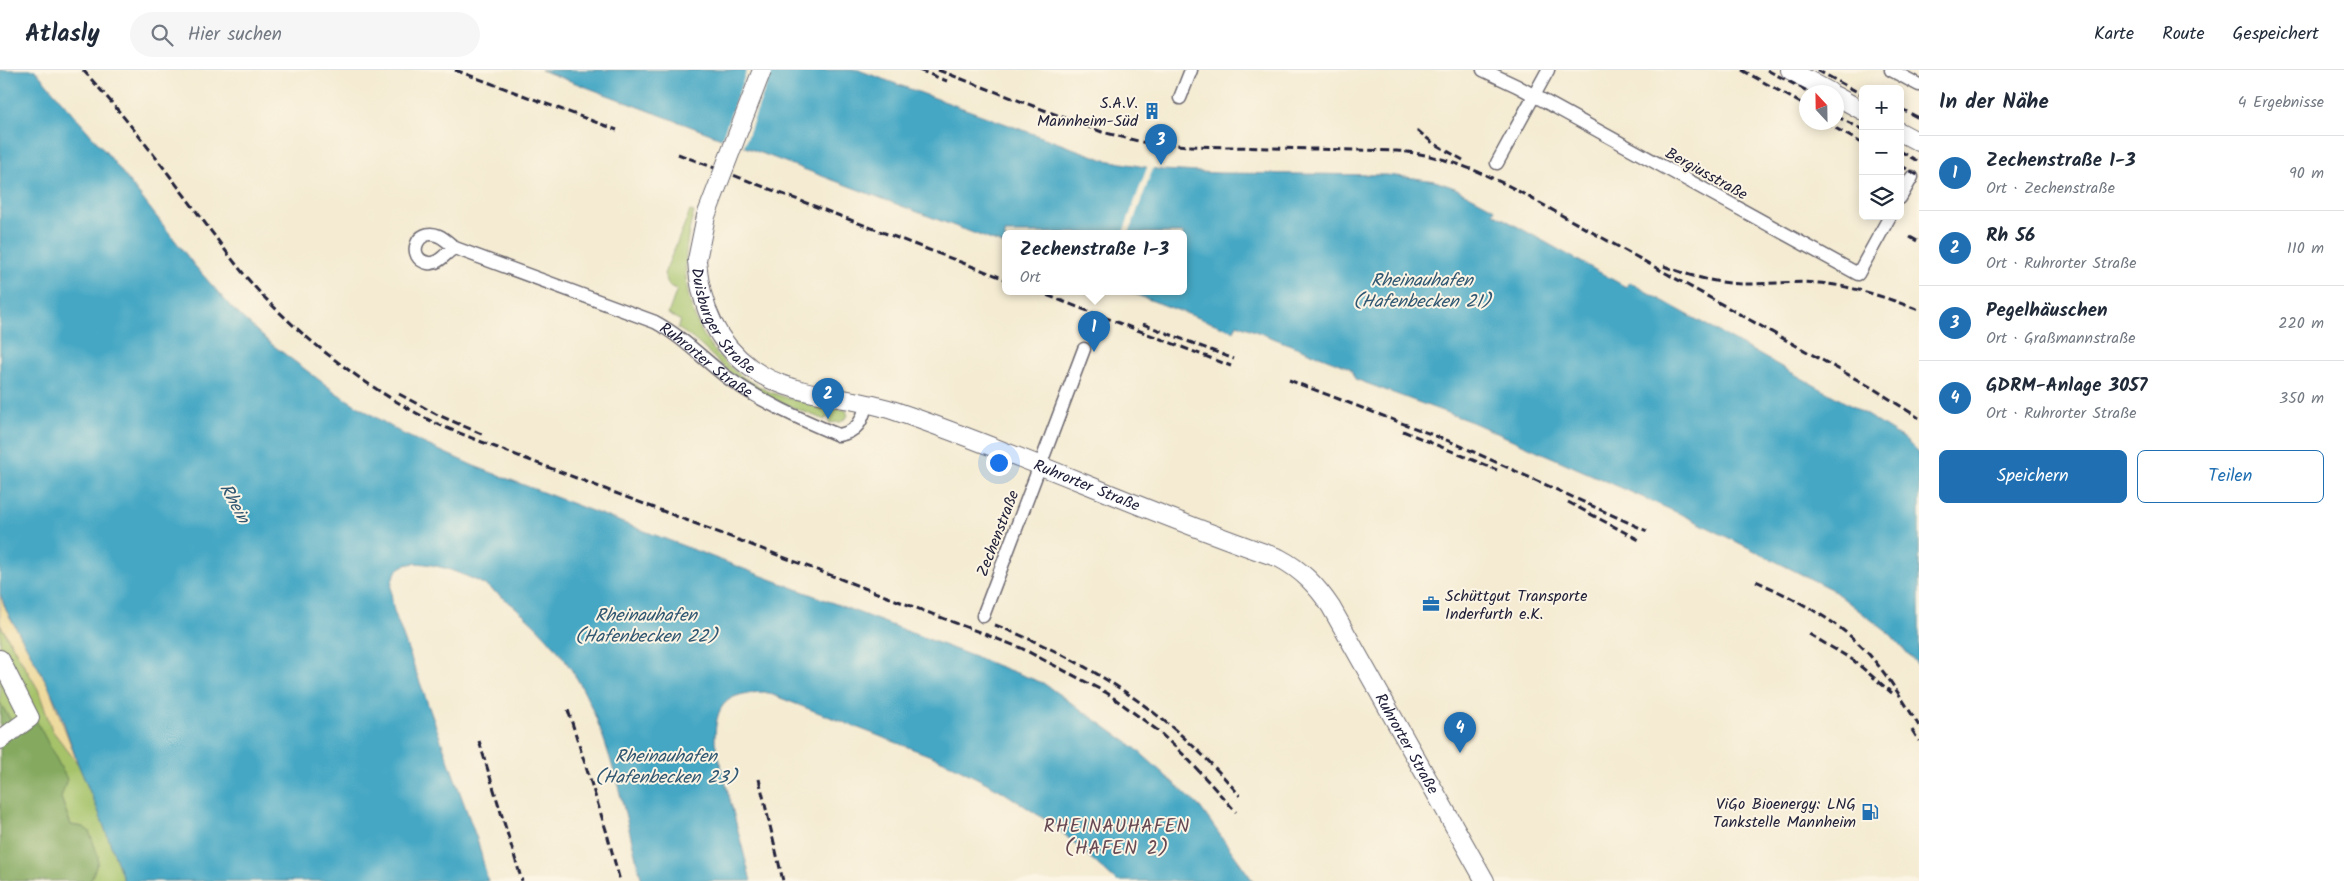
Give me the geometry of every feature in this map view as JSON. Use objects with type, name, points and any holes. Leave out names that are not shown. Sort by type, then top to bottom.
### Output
[{"type":"street","name":"Duisburger Straße","points":[[762,70],[706,216],[697,260],[701,291],[708,314],[721,338],[744,362],[761,374],[791,387],[866,403]]},
{"type":"street","points":[[1180,98],[1191,70]]},
{"type":"street","name":"Bergiusstraße","points":[[1482,70],[1534,96],[1858,274],[1888,220]]},
{"type":"street","points":[[1497,163],[1548,70]]},
{"type":"street","points":[[1790,70],[1817,85]]},
{"type":"street","points":[[1891,70],[1919,85]]},
{"type":"street","points":[[1844,100],[1859,109]]},
{"type":"street","points":[[1904,134],[1919,142]]},
{"type":"street","points":[[1904,191],[1912,177]]},
{"type":"street","name":"Ruhrorter Straße","points":[[455,248],[655,322],[672,331],[728,377],[765,402],[838,435],[849,433],[858,426],[866,403],[896,412],[1040,465],[1279,558],[1302,572],[1320,591],[1331,607],[1485,881]]},
{"type":"street","name":"Zechenstraße","points":[[983,616],[1084,349]]},
{"type":"street","points":[[0,660],[30,718],[0,740]]},
{"type":"green space","points":[[690,211],[694,212],[688,240],[686,267],[688,293],[695,317],[706,340],[722,360],[743,377],[768,391],[797,401],[846,410],[848,416],[841,422],[829,423],[830,418],[826,417],[825,420],[780,402],[747,385],[729,372],[693,339],[677,328],[681,321],[668,314],[677,289],[669,286],[664,274]]},
{"type":"green space","points":[[0,625],[38,689],[52,730],[78,764],[99,813],[124,881],[90,881],[98,862],[83,827],[71,825],[61,798],[0,703]]},
{"type":"green space","points":[[0,703],[13,724],[36,720],[67,779],[61,798],[71,825],[83,827],[89,831],[98,855],[98,862],[90,881],[0,881]]},
{"type":"sand","points":[[0,594],[6,610],[48,685],[78,764],[52,730],[38,689],[0,624]]},
{"type":"water","points":[[0,70],[35,70],[110,157],[195,266],[232,308],[270,343],[338,394],[403,434],[474,466],[1043,683],[1134,747],[1200,807],[1253,881],[1116,881],[1055,826],[1000,790],[944,761],[765,692],[741,695],[725,703],[717,718],[715,742],[751,881],[642,881],[622,800],[596,717],[571,669],[555,647],[524,615],[487,586],[453,571],[425,564],[413,564],[404,566],[397,571],[392,580],[391,593],[394,611],[478,842],[488,881],[124,881],[99,813],[78,764],[60,712],[48,685],[6,610],[0,594]]},
{"type":"water","name":"Rheinauhafen (Hafenbecken 21)","points":[[541,70],[858,70],[1105,160],[1162,170],[1218,173],[1386,175],[1435,181],[1455,188],[1495,209],[1493,213],[1626,287],[1629,282],[1857,409],[1903,438],[1919,453],[1919,666],[1891,635],[1831,589],[1685,516],[1472,422],[1355,379],[1350,368],[1237,324],[1234,331],[1137,295],[1187,295],[1187,230],[1002,230],[1002,244]]},
{"type":"pier","points":[[747,70],[772,70],[743,149],[721,140]]},
{"type":"pier","points":[[1148,165],[1154,166],[1130,230],[1124,230]]},
{"type":"railway","points":[[83,70],[143,141],[258,291],[305,336],[367,383],[433,422],[457,432],[1021,648],[1107,693],[1157,730],[1187,758],[1236,812]]},
{"type":"railway","points":[[455,70],[617,130]]},
{"type":"railway","points":[[919,70],[947,81]]},
{"type":"railway","points":[[938,70],[1102,132],[1142,142],[1188,146],[1397,151],[1427,155],[1456,163],[1511,187],[1874,389],[1919,418]]},
{"type":"railway","points":[[1742,70],[1799,102]]},
{"type":"railway","points":[[1767,70],[1799,87]]},
{"type":"railway","points":[[1817,70],[1859,93]]},
{"type":"railway","points":[[1904,110],[1919,118]]},
{"type":"railway","points":[[1844,120],[1859,128]]},
{"type":"railway","points":[[1417,130],[1433,143],[1463,160]]},
{"type":"railway","points":[[1839,130],[1859,142]]},
{"type":"railway","points":[[1904,153],[1919,162]]},
{"type":"railway","points":[[678,154],[1002,278]]},
{"type":"railway","points":[[1904,167],[1919,176]]},
{"type":"railway","points":[[1910,237],[1919,242]]},
{"type":"railway","points":[[1664,266],[1694,276],[1725,283],[1810,282],[1845,287],[1870,293],[1919,310]]},
{"type":"railway","points":[[1046,295],[1231,366]]},
{"type":"railway","points":[[1143,324],[1234,359]]},
{"type":"railway","points":[[1289,380],[1454,443],[1647,531]]},
{"type":"railway","points":[[399,394],[436,414],[484,435]]},
{"type":"railway","points":[[1403,431],[1497,470]]},
{"type":"railway","points":[[1568,502],[1641,541]]},
{"type":"railway","points":[[1756,581],[1815,611],[1855,640],[1881,669],[1919,726]]},
{"type":"railway","points":[[995,625],[1030,639],[1064,656],[1129,694],[1188,741],[1215,767],[1240,796]]},
{"type":"railway","points":[[1809,634],[1853,660],[1892,693]]},
{"type":"railway","points":[[568,710],[620,881]]},
{"type":"railway","points":[[1912,730],[1919,741]]},
{"type":"railway","points":[[479,741],[522,881]]},
{"type":"railway","points":[[759,779],[783,881]]},
{"type":"place","name":"S.A.V. Mannheim-Süd","points":[[1152,111]]},
{"type":"place","name":"Pegelhäuschen","points":[[1161,165]]},
{"type":"place","name":"Zechenstraße 1-3","points":[[1094,352]]},
{"type":"place","name":"Rh 56","points":[[828,419]]},
{"type":"place","name":"Schüttgut Transporte Inderfurth e.K.","points":[[1431,604]]},
{"type":"place","name":"GDRM-Anlage 3057","points":[[1460,753]]},
{"type":"place","name":"ViGo Bioenergy: LNG Tankstelle Mannheim","points":[[1870,812]]},
{"type":"district","name":"RHEINAUHAFEN (HAFEN 2)","points":[[1117,836]]},
{"type":"water label","name":"Rhein","points":[[235,503]]},
{"type":"water label","name":"Rheinauhafen (Hafenbecken 22)","points":[[646,625]]},
{"type":"water label","name":"Rheinauhafen (Hafenbecken 23)","points":[[666,766]]}]
